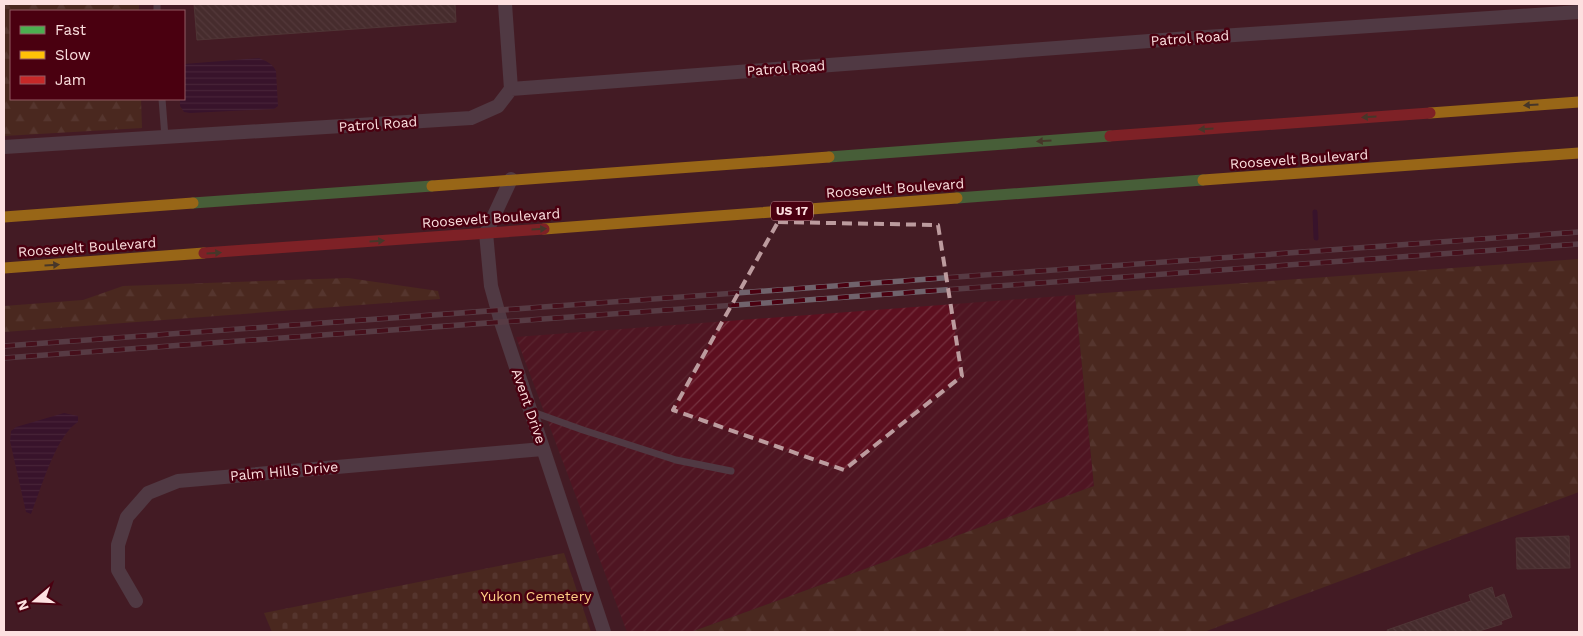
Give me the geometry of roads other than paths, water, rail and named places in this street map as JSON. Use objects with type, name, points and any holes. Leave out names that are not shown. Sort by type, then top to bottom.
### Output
[{"type":"highway","points":[[4,216],[1579,102]]},
{"type":"highway","name":"Roosevelt Boulevard","points":[[4,268],[1579,153]]},
{"type":"street","points":[[505,4],[511,89]]},
{"type":"street","name":"Patrol Road","points":[[4,147],[471,118],[498,106],[511,89],[1166,40],[1579,12]]},
{"type":"street","points":[[486,233],[512,179]]},
{"type":"street","name":"Avent Drive","points":[[486,233],[491,286],[501,322],[604,632]]},
{"type":"street","name":"Palm Hills Drive","points":[[136,601],[118,570],[118,545],[127,516],[148,494],[178,481],[543,449]]},
{"type":"lane","points":[[162,100],[165,137]]},
{"type":"lane","points":[[530,411],[676,460],[731,471]]},
{"type":"waterway","points":[[1315,212],[1316,238]]},
{"type":"railway","points":[[4,346],[1579,232]]},
{"type":"railway","points":[[4,358],[1579,244]]},
{"type":"park label","name":"Yukon Cemetery","points":[[536,596]]}]
